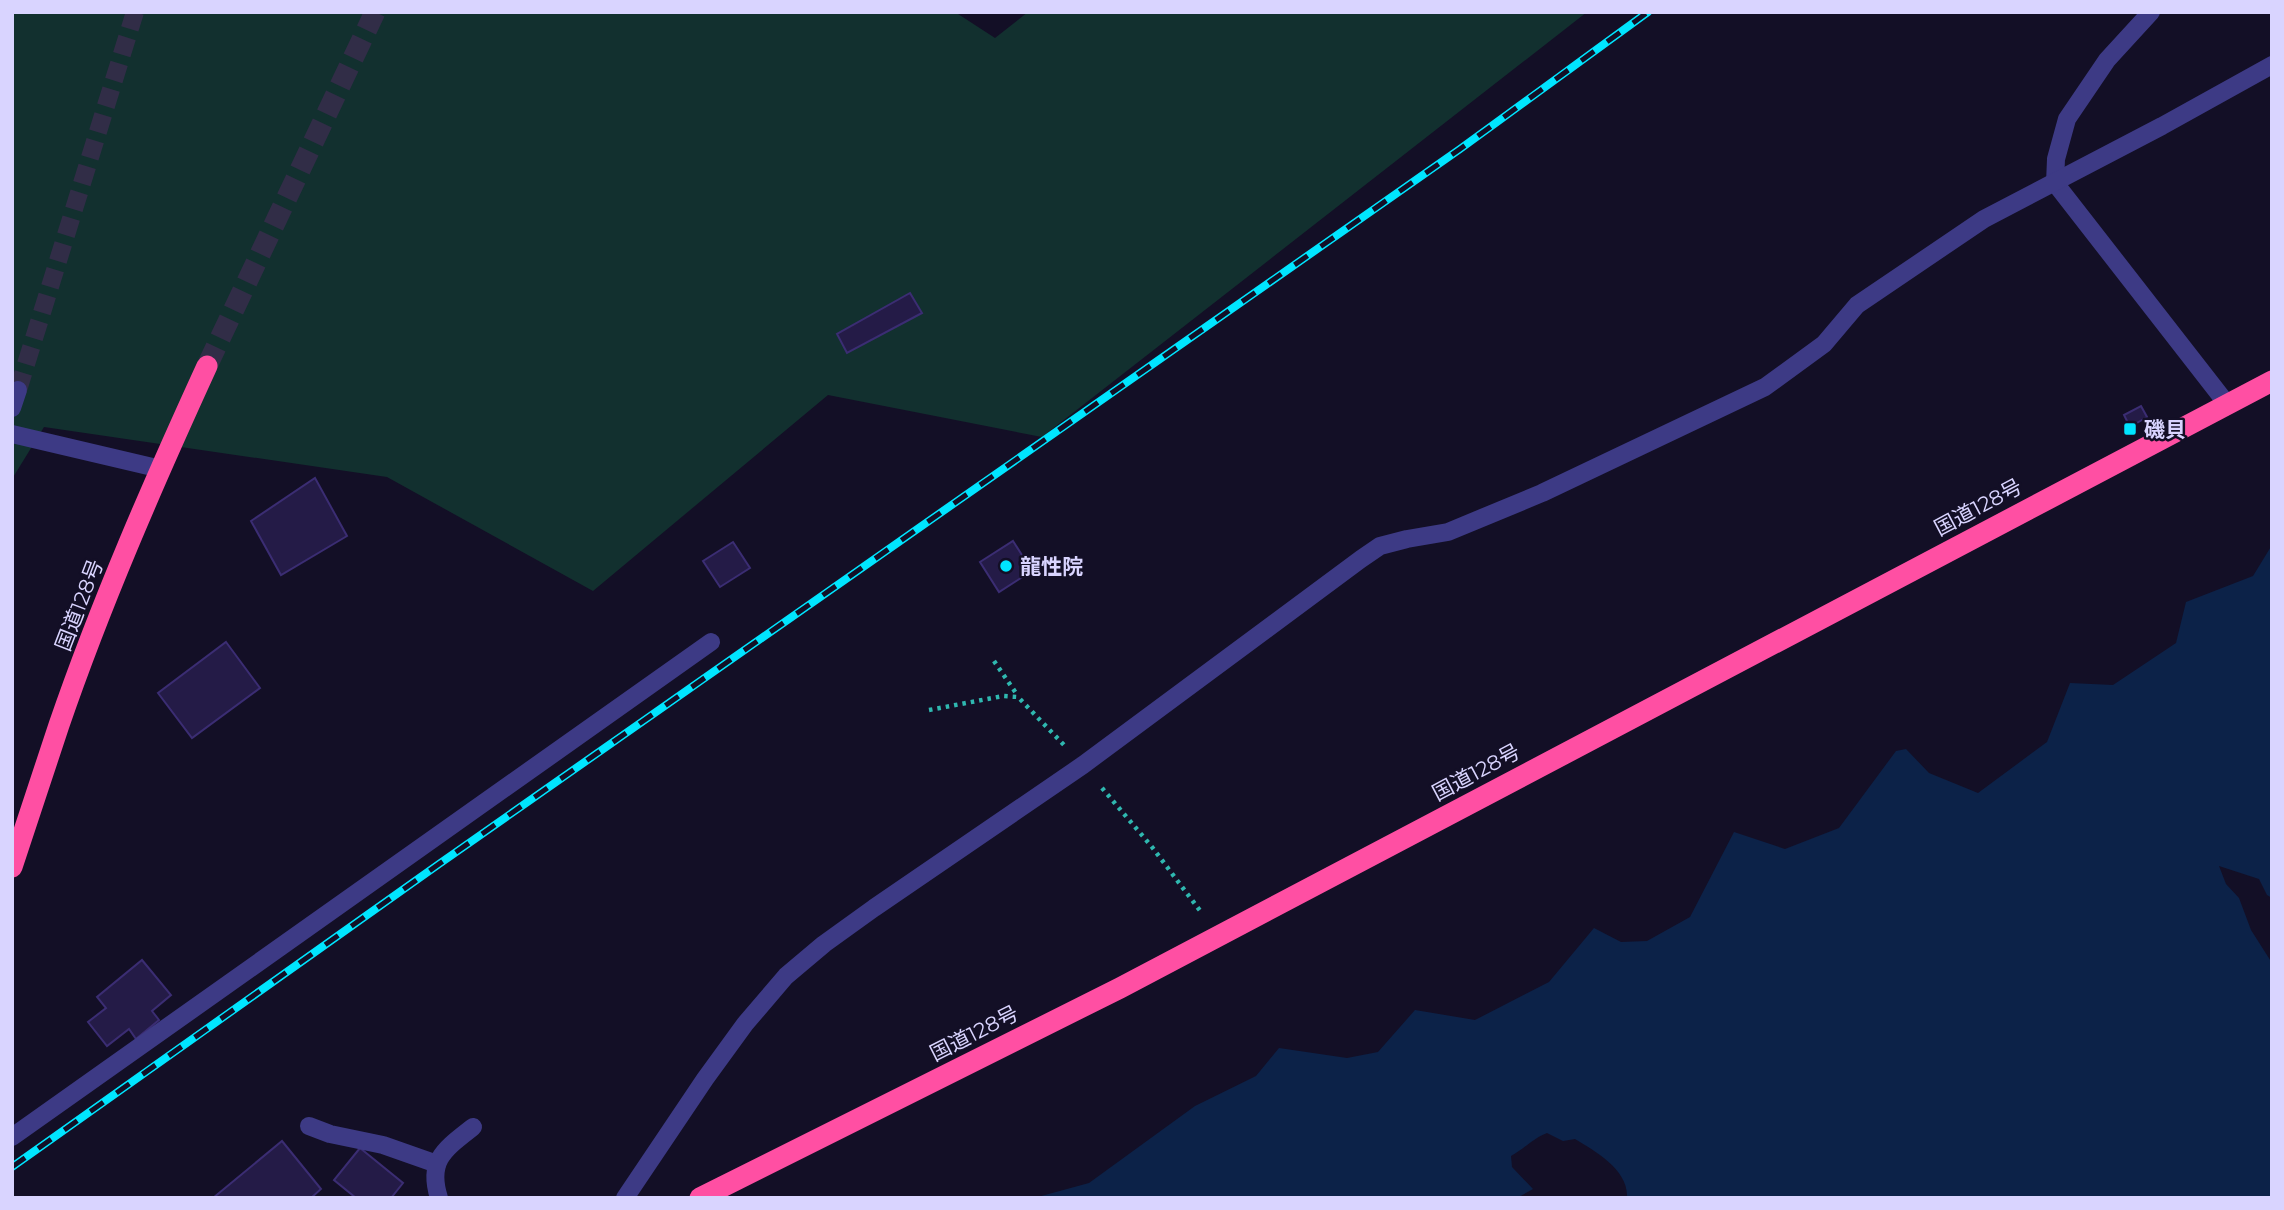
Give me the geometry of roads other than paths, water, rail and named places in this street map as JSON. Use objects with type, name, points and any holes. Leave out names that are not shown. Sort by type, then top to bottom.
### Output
[{"type":"highway","name":"国道128号","points":[[12,867],[68,701],[131,537],[206,366]]},
{"type":"highway","name":"国道128号","points":[[700,1198],[1119,988],[2272,381]]},
{"type":"street","points":[[2151,12],[2107,60],[2067,119],[2056,159],[2055,183],[2227,404]]},
{"type":"street","points":[[625,1198],[705,1079],[745,1024],[786,976],[824,944],[1083,765],[1380,546],[1448,532],[1542,493],[1765,387],[1824,344],[1857,305],[1984,219],[2272,65]]},
{"type":"street","points":[[12,408],[18,390]]},
{"type":"street","points":[[12,434],[161,469]]},
{"type":"street","points":[[12,1137],[711,642]]},
{"type":"street","points":[[309,1126],[330,1134],[383,1145],[437,1164]]},
{"type":"street","points":[[439,1198],[433,1178],[437,1164],[451,1145],[473,1127]]},
{"type":"water","points":[[2272,545],[2272,898],[2267,895],[2259,879],[2219,866],[2226,884],[2239,898],[2251,930],[2272,963],[2272,1198],[1627,1198],[1623,1179],[1609,1162],[1575,1139],[1563,1141],[1547,1133],[1511,1156],[1512,1167],[1533,1189],[1517,1198],[1034,1198],[1089,1183],[1195,1106],[1256,1076],[1279,1048],[1347,1058],[1378,1052],[1415,1010],[1475,1020],[1549,982],[1594,928],[1621,942],[1647,941],[1690,917],[1734,832],[1785,849],[1839,828],[1896,751],[1906,749],[1929,773],[1978,793],[2047,742],[2070,683],[2113,685],[2176,643],[2186,602],[2253,576]]},
{"type":"tunnel","points":[[18,390],[135,12]]},
{"type":"tunnel","points":[[207,366],[375,12]]},
{"type":"railway","points":[[12,1167],[439,864],[1460,149],[1648,12]]},
{"type":"place","name":"磯貝","points":[[2130,429]]},
{"type":"place","name":"龍性院","points":[[1006,566]]}]
